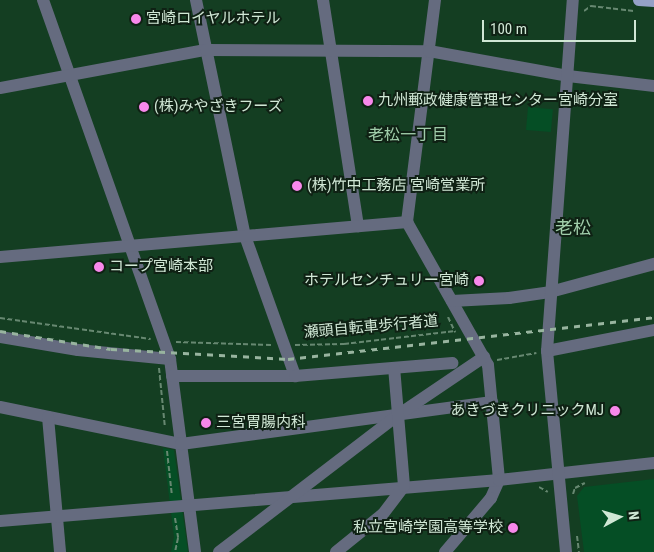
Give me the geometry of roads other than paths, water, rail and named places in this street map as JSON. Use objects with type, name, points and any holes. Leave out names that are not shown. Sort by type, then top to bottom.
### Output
[{"type":"main road","points":[[636,5],[654,1]]},
{"type":"street","points":[[44,0],[170,359],[195,552]]},
{"type":"street","points":[[196,0],[245,236],[295,376]]},
{"type":"street","points":[[323,0],[358,226]]},
{"type":"street","points":[[435,0],[408,222],[452,301],[490,359]]},
{"type":"street","points":[[566,552],[544,351],[573,0]]},
{"type":"street","points":[[0,88],[206,50],[429,51],[568,76],[654,86]]},
{"type":"street","points":[[0,257],[408,222]]},
{"type":"street","points":[[452,301],[509,298],[550,292],[654,264]]},
{"type":"street","points":[[544,351],[654,330]]},
{"type":"street","points":[[0,337],[78,350],[170,359]]},
{"type":"street","points":[[445,552],[490,498],[499,480],[488,365],[490,359]]},
{"type":"street","points":[[219,552],[398,415],[490,359]]},
{"type":"street","points":[[172,376],[295,376],[452,363]]},
{"type":"street","points":[[336,552],[383,514],[404,486],[394,368]]},
{"type":"street","points":[[0,407],[181,444],[492,402]]},
{"type":"street","points":[[48,417],[60,552]]},
{"type":"street","points":[[0,521],[404,486],[499,480],[654,463]]},
{"type":"railway","points":[[0,331],[111,349],[288,359],[654,317]]},
{"type":"place","name":"宮崎ロイヤルホテル","points":[[136,19]]},
{"type":"place","name":"九州郵政健康管理センター宮崎分室","points":[[368,101]]},
{"type":"place","name":"(株)みやざきフーズ","points":[[144,107]]},
{"type":"place","name":"(株)竹中工務店 宮崎営業所","points":[[297,186]]},
{"type":"place","name":"コープ宮崎本部","points":[[99,267]]},
{"type":"place","name":"ホテルセンチュリー宮崎","points":[[479,281]]},
{"type":"place","name":"あきづきクリニックMJ","points":[[615,411]]},
{"type":"place","name":"三宮胃腸内科","points":[[206,423]]},
{"type":"place","name":"私立宮崎学園高等学校","points":[[513,528]]},
{"type":"district","name":"老松一丁目","points":[[408,135]]},
{"type":"district","name":"老松","points":[[573,228]]}]
